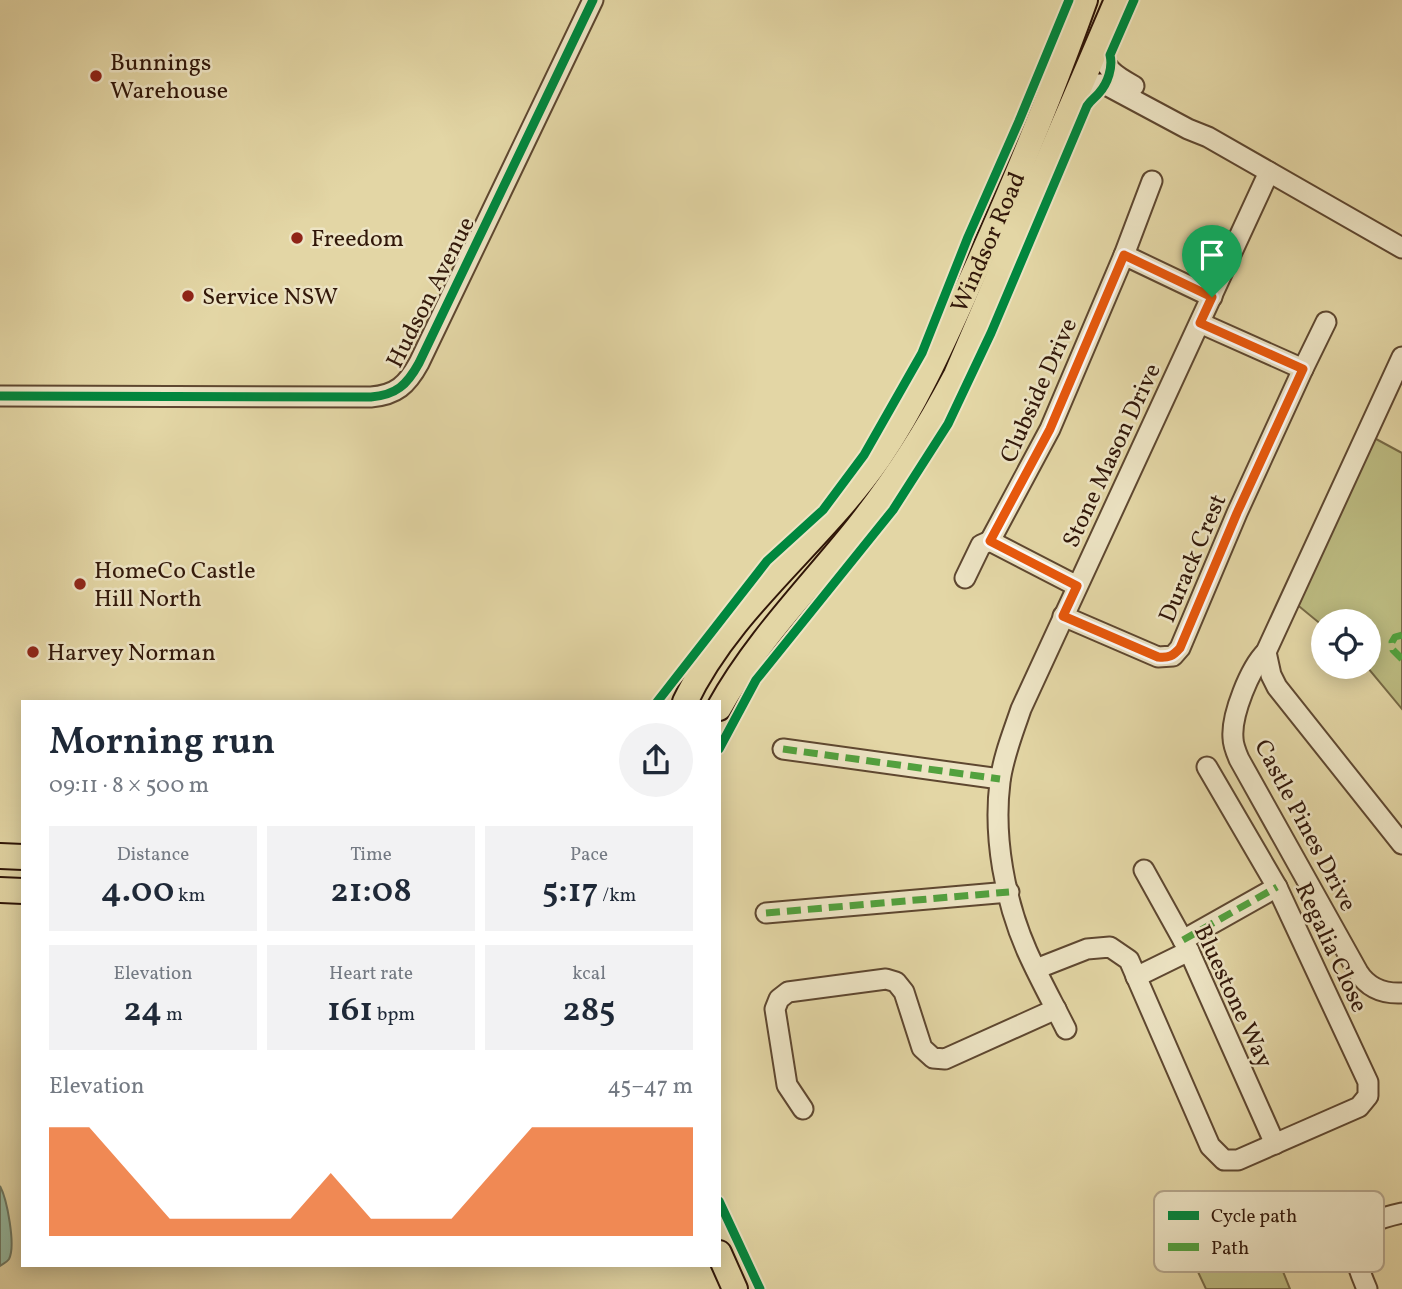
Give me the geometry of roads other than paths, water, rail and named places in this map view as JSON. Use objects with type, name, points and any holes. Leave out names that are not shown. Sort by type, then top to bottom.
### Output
[{"type":"main road","name":"Windsor Road","points":[[685,700],[728,635],[841,508],[879,458],[906,415],[937,355],[1003,208],[1086,0]]},
{"type":"main road","name":"Windsor Road","points":[[721,705],[748,661],[858,528],[917,447],[956,375],[1117,0]]},
{"type":"main road","points":[[0,856],[21,857]]},
{"type":"main road","points":[[0,890],[21,891]]},
{"type":"main road","points":[[721,1258],[734,1289]]},
{"type":"main road","points":[[709,1267],[718,1289]]},
{"type":"street","name":"Hudson Avenue","points":[[0,396],[357,397],[384,396],[396,392],[404,386],[419,363],[593,0]]},
{"type":"street","points":[[1098,44],[1105,65],[1110,71],[1188,117],[1208,136]]},
{"type":"street","points":[[1077,92],[1096,84],[1104,84],[1188,129],[1208,136],[1402,248]]},
{"type":"street","name":"Stone Mason Drive","points":[[1066,1029],[1026,949],[1009,892],[997,814],[1000,779],[1021,709],[1269,172]]},
{"type":"street","name":"Clubside Drive","points":[[965,578],[981,545],[990,541],[1050,429],[1124,255],[1152,181]]},
{"type":"street","points":[[1124,255],[1212,297]]},
{"type":"street","name":"Durack Crest","points":[[1063,616],[1158,657],[1174,656],[1180,648],[1237,513],[1326,322]]},
{"type":"street","points":[[1200,323],[1303,369]]},
{"type":"street","name":"Castle Pines Drive","points":[[1402,357],[1266,652],[1256,661],[1235,718],[1233,739],[1239,759],[1363,980],[1380,991],[1402,993]]},
{"type":"street","points":[[990,541],[1077,586]]},
{"type":"street","name":"Castle Pines Drive","points":[[1266,652],[1271,675],[1277,687],[1402,844]]},
{"type":"street","points":[[783,749],[1000,779]]},
{"type":"street","name":"Regalia Close","points":[[1035,969],[1087,949],[1110,947],[1129,960],[1210,1146],[1224,1160],[1238,1160],[1359,1107],[1368,1096],[1368,1082],[1278,887],[1207,767]]},
{"type":"street","name":"Bluestone Way","points":[[1144,870],[1186,946],[1275,1144]]},
{"type":"street","points":[[1136,977],[1278,887]]},
{"type":"street","points":[[766,913],[1009,892]]},
{"type":"street","points":[[803,1109],[786,1085],[775,1009],[779,999],[788,992],[886,979],[897,982],[904,992],[922,1048],[933,1058],[945,1059],[1056,1009]]},
{"type":"street","points":[[1384,1218],[1402,1213]]},
{"type":"street","points":[[1360,1272],[1367,1289]]},
{"type":"place","name":"Bunnings Warehouse","points":[[96,76]]},
{"type":"place","name":"Freedom","points":[[297,238]]},
{"type":"place","name":"Service NSW","points":[[188,296]]},
{"type":"place","name":"HomeCo Castle Hill North","points":[[80,584]]},
{"type":"place","name":"Harvey Norman","points":[[33,652]]}]
